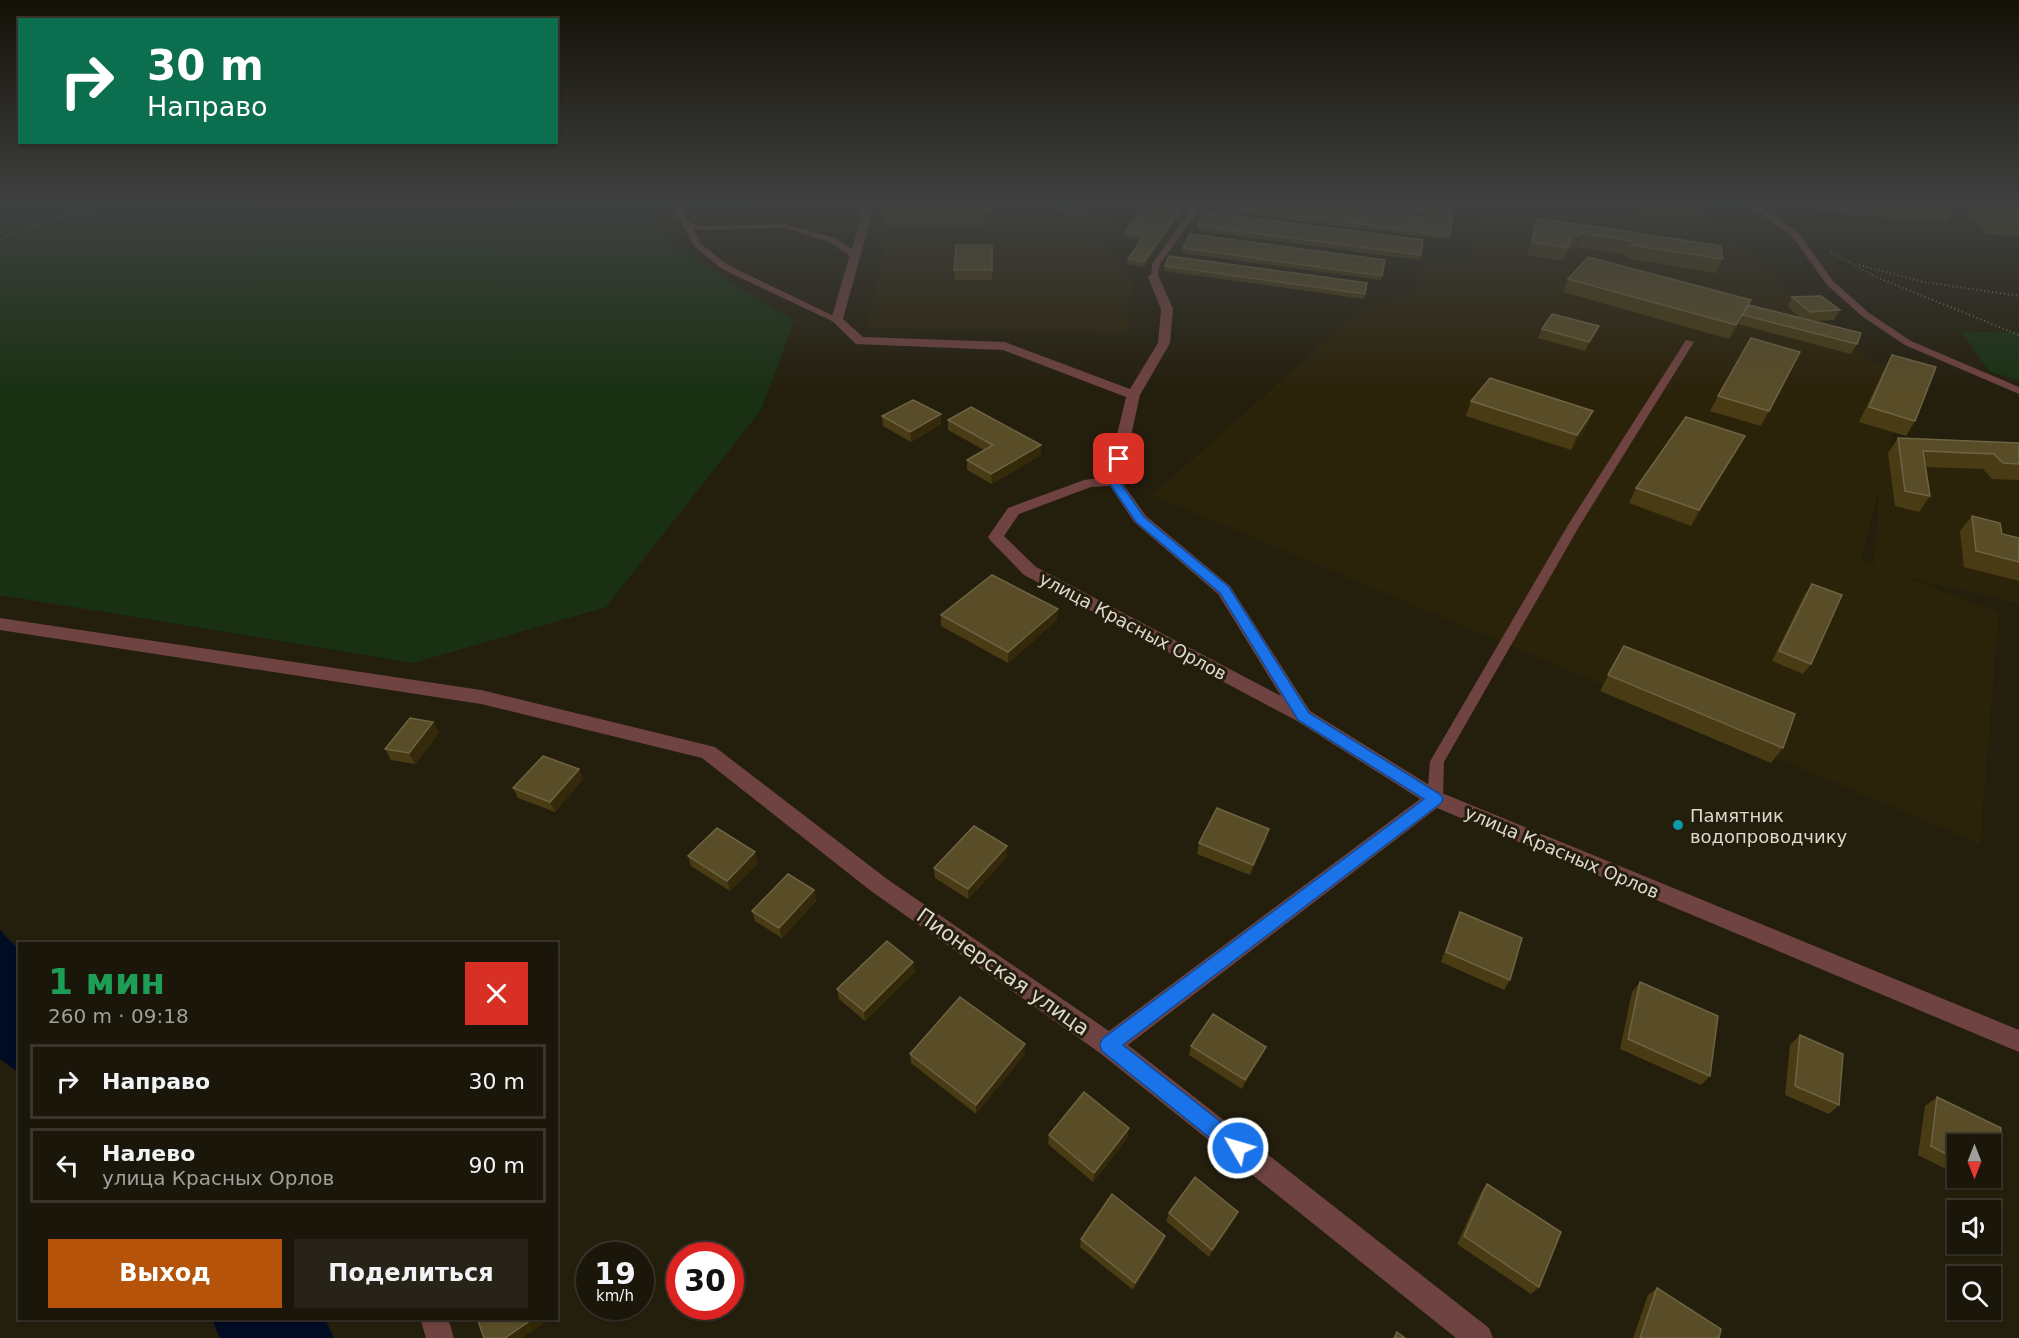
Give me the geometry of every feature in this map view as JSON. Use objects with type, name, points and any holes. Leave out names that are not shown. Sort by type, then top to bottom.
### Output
[{"type":"street","points":[[851,268],[837,320],[860,341],[1005,346],[1133,395]]},
{"type":"street","points":[[1155,277],[1167,309],[1164,343],[1133,395],[1114,481],[1140,519],[1224,590],[1304,716]]},
{"type":"street","name":"улица Красных Орлов","points":[[1030,571],[1304,716],[1435,799],[2019,1041]]},
{"type":"street","name":"Пионерская улица","points":[[0,624],[481,697],[708,753],[879,885],[1109,1045],[1479,1338]]},
{"type":"street","points":[[1109,1045],[1435,799]]},
{"type":"street","points":[[435,1320],[440,1338]]},
{"type":"lane","points":[[728,268],[837,320]]},
{"type":"lane","points":[[1155,277],[1156,268]]},
{"type":"lane","points":[[1820,268],[1830,283],[1866,315],[1908,343],[2019,391]]},
{"type":"lane","points":[[1435,799],[1437,762],[1574,525],[1689,342]]},
{"type":"lane","points":[[1030,571],[996,537],[1012,511],[1089,483],[1114,481]]},
{"type":"path","points":[[1861,268],[1876,277],[2019,335]]},
{"type":"path","points":[[1873,268],[1924,282],[2019,296]]},
{"type":"shaded area","points":[[880,268],[1122,268],[1131,280],[1128,333],[867,328]]},
{"type":"shaded area","points":[[1421,268],[1766,268],[1873,363],[1910,364],[1890,446],[2019,456],[2019,604],[1905,577],[1999,612],[1980,844],[1152,495],[1363,308],[1414,291]],"holes":[[[1879,490],[1874,564],[1861,560]]]},
{"type":"green space","points":[[0,268],[709,268],[794,321],[761,410],[606,607],[414,663],[0,595]]},
{"type":"green space","points":[[1961,331],[2019,333],[2019,381],[1989,371]]},
{"type":"water","points":[[0,930],[18,949],[18,1072],[0,1059]]},
{"type":"water","points":[[212,1320],[325,1320],[334,1338],[220,1338]]},
{"type":"building","points":[[954,268],[992,268],[992,270]]},
{"type":"building","points":[[1182,268],[1260,268],[1367,283],[1365,294]]},
{"type":"building","points":[[1328,268],[1383,268],[1382,276]]},
{"type":"building","points":[[1578,268],[1631,268],[1751,300],[1736,325],[1568,279]]},
{"type":"building","points":[[1821,296],[1840,310],[1810,312],[1792,297]]},
{"type":"building","points":[[1749,305],[1861,333],[1857,344],[1743,315]]},
{"type":"building","points":[[1552,314],[1599,326],[1589,342],[1542,329]]},
{"type":"building","points":[[1751,338],[1800,352],[1769,411],[1718,396]]},
{"type":"building","points":[[1892,355],[1936,367],[1915,421],[1869,407]]},
{"type":"building","points":[[1490,378],[1593,411],[1577,435],[1471,401]]},
{"type":"building","points":[[913,400],[941,414],[910,432],[882,416]]},
{"type":"building","points":[[971,407],[1041,445],[991,474],[967,460],[993,445],[948,420]]},
{"type":"building","points":[[1686,417],[1745,436],[1699,510],[1636,488]]},
{"type":"building","points":[[1898,438],[2019,443],[2019,464],[2003,463],[1994,454],[1923,451],[1930,496],[1905,491]]},
{"type":"building","points":[[1972,516],[2000,523],[2002,534],[2019,538],[2019,562],[1976,551]]},
{"type":"building","points":[[992,575],[1058,609],[1008,652],[941,615]]},
{"type":"building","points":[[1812,584],[1842,595],[1811,664],[1779,651]]},
{"type":"building","points":[[1624,646],[1795,714],[1783,748],[1608,675]]},
{"type":"building","points":[[410,718],[433,722],[409,753],[385,749]]},
{"type":"building","points":[[543,756],[579,769],[550,802],[513,788]]},
{"type":"building","points":[[1217,808],[1269,829],[1253,865],[1199,843]]},
{"type":"building","points":[[974,826],[1007,846],[968,889],[934,868]]},
{"type":"building","points":[[717,828],[755,852],[727,881],[688,856]]},
{"type":"building","points":[[788,874],[814,890],[779,928],[752,911]]},
{"type":"building","points":[[1460,912],[1522,938],[1510,980],[1446,952]]},
{"type":"building","points":[[887,941],[913,962],[864,1011],[837,989]]},
{"type":"building","points":[[1640,982],[1718,1016],[1710,1076],[1628,1039]]},
{"type":"building","points":[[960,997],[1025,1044],[976,1105],[910,1054]]},
{"type":"building","points":[[1213,1014],[1266,1047],[1245,1080],[1191,1046]]},
{"type":"building","points":[[1800,1035],[1843,1054],[1839,1105],[1795,1086]]},
{"type":"building","points":[[1084,1092],[1129,1128],[1094,1173],[1049,1135]]},
{"type":"building","points":[[1937,1097],[2001,1128],[2000,1134],[1947,1134],[1947,1154],[1931,1146]]},
{"type":"building","points":[[1195,1177],[1238,1212],[1212,1250],[1169,1213]]},
{"type":"building","points":[[1487,1184],[1561,1232],[1539,1287],[1464,1236]]},
{"type":"building","points":[[1112,1194],[1165,1236],[1135,1283],[1081,1239]]},
{"type":"building","points":[[1657,1288],[1721,1329],[1719,1338],[1640,1338]]},
{"type":"building","points":[[478,1320],[531,1320],[505,1338],[484,1338]]},
{"type":"building","points":[[1397,1332],[1405,1338],[1394,1338]]},
{"type":"place","name":"Памятник водопроводчику","points":[[1678,825]]},
{"type":"route","points":[[1119,459],[1114,481],[1140,519],[1224,590],[1304,716],[1435,799],[1109,1045],[1238,1148]]}]
